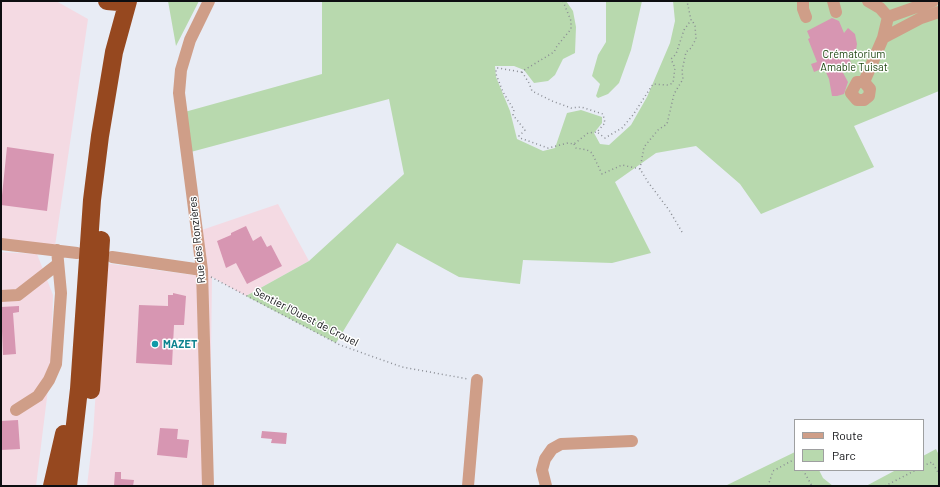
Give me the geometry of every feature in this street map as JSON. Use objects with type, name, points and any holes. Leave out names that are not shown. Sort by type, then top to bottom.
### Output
[{"type":"highway","points":[[80,486],[94,362],[102,234],[111,137],[122,74],[139,1]]},
{"type":"highway","points":[[68,486],[79,389],[92,200],[100,136],[114,52],[118,2]]},
{"type":"highway","points":[[52,486],[68,409],[79,300],[86,277]]},
{"type":"street","name":"Rue des Ronzières","points":[[208,486],[202,270],[179,93],[181,70],[190,40],[209,1]]},
{"type":"street","points":[[803,1],[803,9],[806,17]]},
{"type":"street","points":[[868,1],[880,8],[888,17]]},
{"type":"street","points":[[888,17],[933,1]]},
{"type":"street","points":[[883,38],[921,18],[939,12]]},
{"type":"street","points":[[864,82],[883,38],[888,17]]},
{"type":"street","points":[[1,244],[77,253]]},
{"type":"street","points":[[16,410],[38,396],[49,380],[56,364],[61,293],[57,250]]},
{"type":"street","points":[[112,257],[202,270]]},
{"type":"street","points":[[1,296],[18,295],[58,264]]},
{"type":"street","points":[[468,486],[477,380]]},
{"type":"street","points":[[546,486],[542,470],[545,459],[552,450],[561,444],[632,441]]},
{"type":"path","points":[[563,1],[571,21],[571,29],[552,55],[522,72],[498,68],[496,71],[503,92],[514,110],[513,115],[525,130],[519,136],[520,138],[548,148],[568,143],[574,144],[576,148],[587,150],[592,153],[602,174],[622,165],[640,170],[669,210],[682,232]]},
{"type":"path","points":[[640,170],[644,147],[658,130],[667,124],[674,94],[683,79],[682,71],[686,52],[691,48],[696,39],[695,26],[691,20],[687,1]]},
{"type":"path","points":[[597,132],[605,138],[610,136],[622,128],[633,115],[653,84],[668,85],[673,83],[676,68],[671,59],[676,54],[684,30],[691,20]]},
{"type":"path","points":[[522,72],[532,91],[571,108],[581,107],[603,114],[605,123],[597,132],[588,133],[574,144]]},
{"type":"path","name":"Sentier l'Ouest de Crouel","points":[[202,270],[272,310],[340,345],[402,367],[477,380]]},
{"type":"path","points":[[768,486],[772,471],[794,460]]},
{"type":"path","points":[[924,466],[932,462],[939,474]]},
{"type":"path","points":[[804,471],[812,486]]},
{"type":"path","points":[[885,486],[914,471]]},
{"type":"shaded area","points":[[1,1],[56,1],[88,19],[55,246],[1,239]]},
{"type":"shaded area","points":[[278,204],[309,261],[246,296],[212,277],[210,427],[213,486],[87,486],[93,435],[104,263],[201,276],[196,232]]},
{"type":"shaded area","points":[[1,252],[37,254],[53,295],[51,365],[36,486],[1,486]]},
{"type":"green space","points":[[168,1],[199,1],[176,46]]},
{"type":"green space","name":"Crématorium Amable Tuisat","points":[[322,1],[566,1],[573,11],[576,27],[575,53],[563,59],[555,75],[548,81],[534,83],[524,70],[514,66],[495,66],[496,77],[510,111],[517,139],[543,151],[555,148],[567,113],[581,110],[602,117],[602,123],[594,133],[600,144],[609,145],[631,125],[647,97],[670,43],[675,21],[673,1],[936,1],[939,9],[939,91],[854,126],[874,167],[761,214],[740,184],[696,146],[656,153],[615,182],[651,253],[612,263],[523,260],[520,284],[459,277],[397,243],[336,343],[246,296],[309,261],[404,174],[389,99],[187,153],[181,113],[322,74]]},
{"type":"green space","points":[[606,1],[642,1],[631,50],[619,83],[608,94],[598,98],[596,96],[600,84],[592,76],[598,55],[606,42]]},
{"type":"green space","points":[[936,449],[939,455],[939,486],[866,486],[894,471],[924,471],[924,455]]},
{"type":"green space","points":[[794,452],[794,471],[820,471],[823,478],[833,486],[725,486]]},
{"type":"building","points":[[832,18],[839,21],[844,33],[848,28],[855,34],[857,44],[855,56],[849,58],[852,65],[842,71],[848,82],[844,94],[837,96],[832,96],[829,79],[824,68],[814,72],[811,64],[817,62],[808,39],[810,38],[807,31]]},
{"type":"building","points":[[7,147],[54,154],[47,211],[1,205]]},
{"type":"building","points":[[246,226],[253,241],[261,236],[267,247],[271,245],[282,266],[247,284],[236,263],[226,268],[217,241]]},
{"type":"building","name":"MAZET","points":[[173,293],[186,296],[184,325],[174,325],[172,365],[136,363],[139,305],[168,306],[168,295],[173,295]]},
{"type":"building","points":[[19,306],[19,312],[13,313],[16,354],[3,355],[1,307]]},
{"type":"building","points":[[18,420],[20,449],[1,450],[1,421]]},
{"type":"building","points":[[160,428],[178,429],[177,439],[189,440],[187,458],[157,455]]},
{"type":"building","points":[[262,431],[287,433],[286,444],[271,443],[272,439],[261,438]]},
{"type":"building","points":[[115,472],[121,472],[121,479],[134,480],[133,486],[114,486]]},
{"type":"place","name":"MAZET","points":[[155,344]]}]
